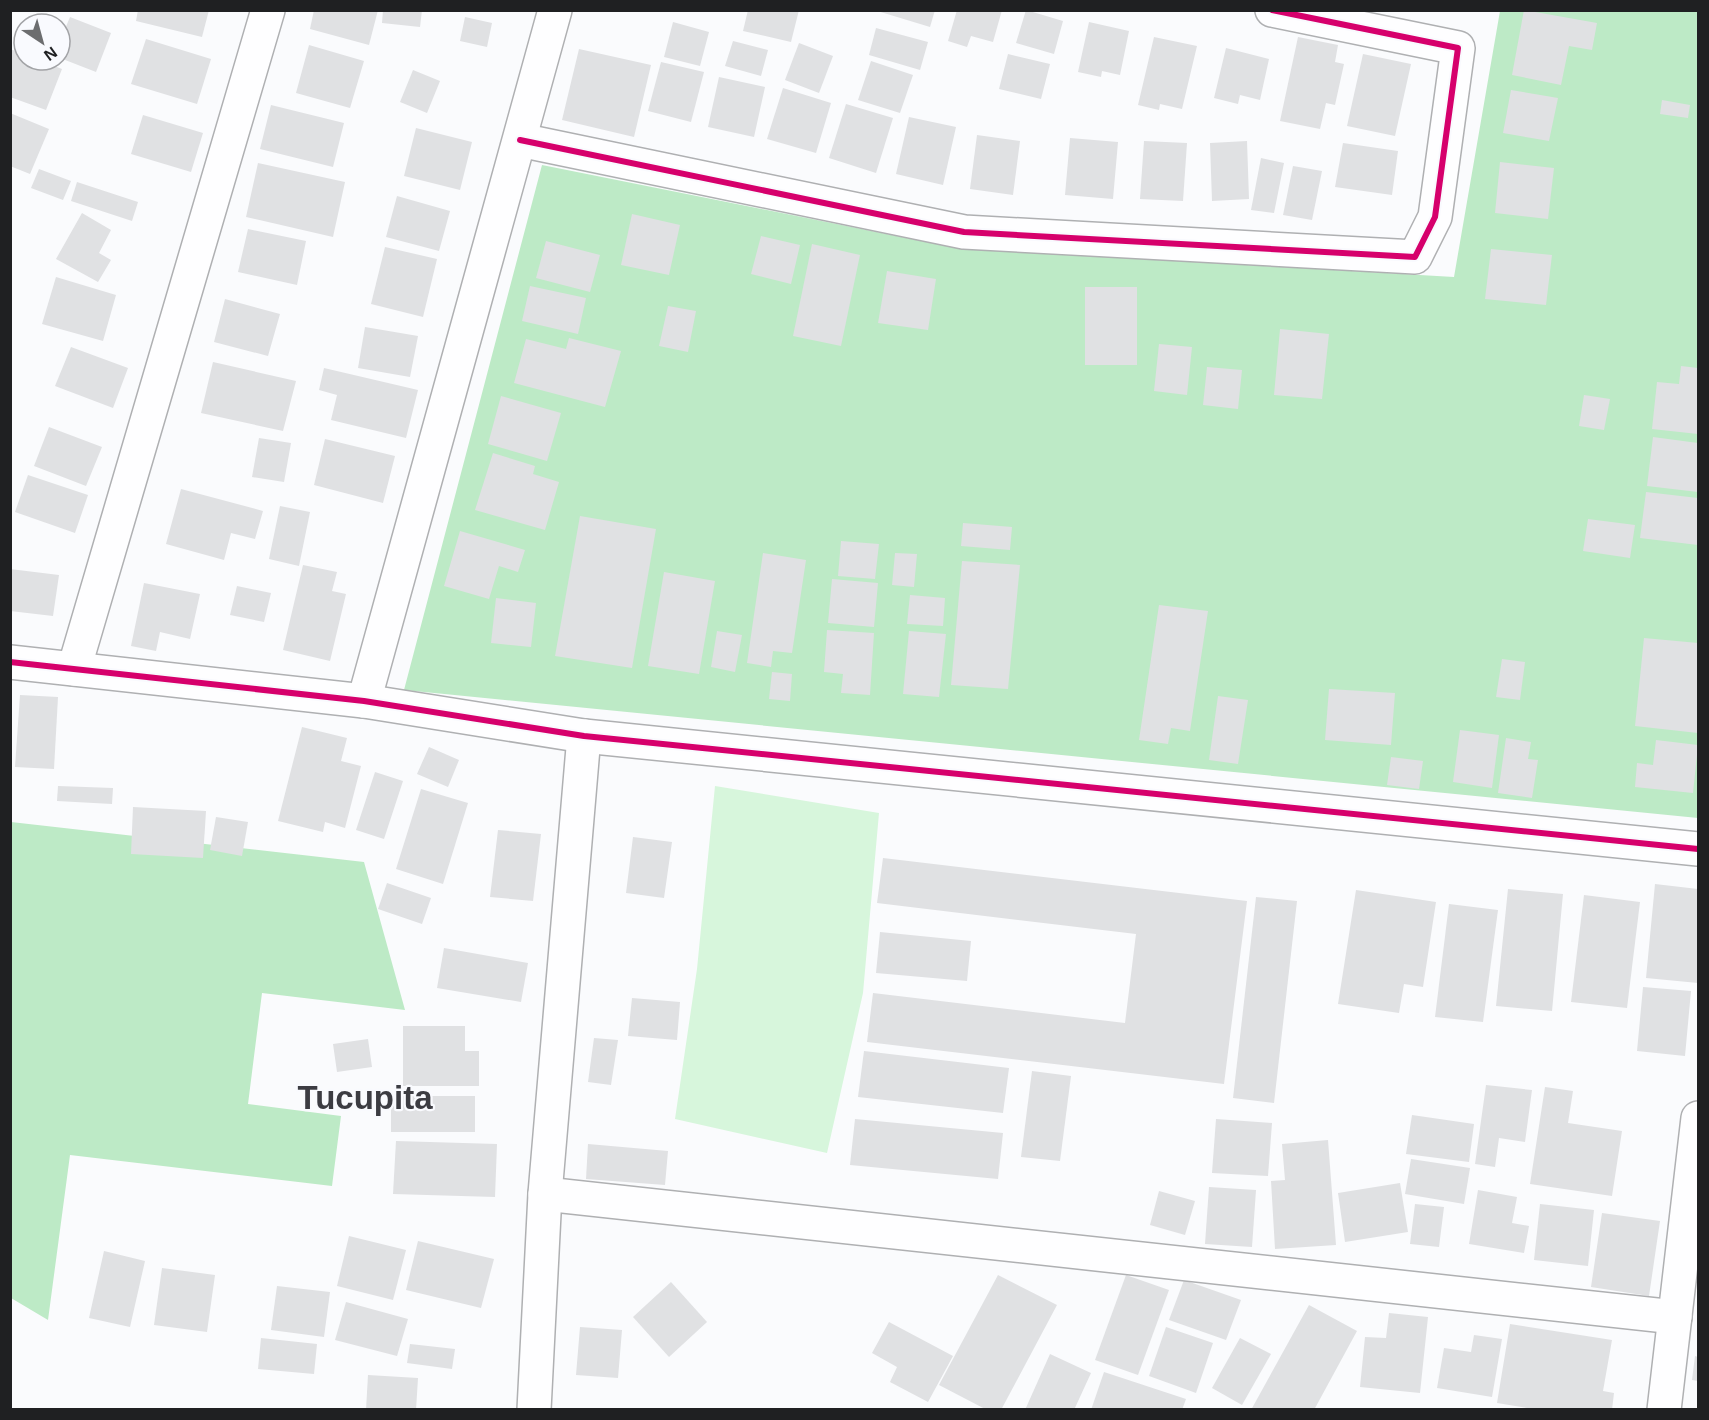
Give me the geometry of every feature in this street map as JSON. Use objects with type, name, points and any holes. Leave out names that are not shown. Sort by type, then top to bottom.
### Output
[{"type":"street","points":[[74,669],[268,10]]},
{"type":"street","points":[[364,701],[555,10]]},
{"type":"street","points":[[520,140],[964,232],[1415,256],[1435,218],[1458,48],[1272,10]]},
{"type":"street","points":[[10,662],[364,701],[584,736],[1698,849]]},
{"type":"street","points":[[534,1410],[545,1194],[584,736]]},
{"type":"street","points":[[1664,1410],[1698,1118]]},
{"type":"street","points":[[545,1194],[1675,1317]]},
{"type":"green space","points":[[1500,11],[1698,11],[1698,818],[404,690],[542,165],[956,248],[1454,277]]},
{"type":"green space","points":[[715,786],[879,813],[863,993],[827,1153],[675,1119],[697,969]]},
{"type":"green space","points":[[11,822],[364,862],[405,1010],[262,993],[248,1104],[341,1116],[332,1186],[70,1155],[48,1320],[11,1298]]},
{"type":"building","points":[[138,10],[209,10],[202,37],[136,21]]},
{"type":"building","points":[[314,10],[378,10],[369,45],[310,29]]},
{"type":"building","points":[[383,10],[422,10],[420,27],[382,23]]},
{"type":"building","points":[[748,10],[799,10],[791,42],[743,31]]},
{"type":"building","points":[[874,10],[935,10],[930,27]]},
{"type":"building","points":[[957,10],[1002,10],[993,42],[971,36],[967,47],[948,41]]},
{"type":"building","points":[[1026,10],[1063,21],[1054,54],[1016,43]]},
{"type":"building","points":[[1524,10],[1597,23],[1592,50],[1569,46],[1561,85],[1512,75]]},
{"type":"building","points":[[465,17],[492,23],[487,47],[460,41]]},
{"type":"building","points":[[72,18],[111,33],[96,72],[72,63]]},
{"type":"building","points":[[673,22],[709,32],[700,66],[664,57]]},
{"type":"building","points":[[1089,22],[1129,31],[1120,75],[1102,71],[1101,77],[1078,72]]},
{"type":"building","points":[[876,28],[928,42],[920,70],[869,55]]},
{"type":"building","points":[[1154,37],[1197,46],[1182,109],[1160,104],[1159,110],[1138,105]]},
{"type":"building","points":[[1298,37],[1338,45],[1335,62],[1344,64],[1335,105],[1326,103],[1320,129],[1280,121]]},
{"type":"building","points":[[146,39],[211,59],[197,104],[131,84]]},
{"type":"building","points":[[733,41],[768,50],[761,76],[725,66]]},
{"type":"building","points":[[799,43],[833,56],[819,93],[785,80]]},
{"type":"building","points":[[309,45],[364,61],[350,108],[296,93]]},
{"type":"building","points":[[1226,48],[1269,59],[1260,100],[1240,95],[1238,104],[1214,98]]},
{"type":"building","points":[[10,49],[12,50],[12,72],[61,72],[46,110],[10,97]]},
{"type":"building","points":[[579,49],[651,65],[634,137],[562,120]]},
{"type":"building","points":[[1008,54],[1050,64],[1041,99],[999,89]]},
{"type":"building","points":[[1363,54],[1411,64],[1395,136],[1347,126]]},
{"type":"building","points":[[871,61],[913,75],[900,113],[858,100]]},
{"type":"building","points":[[661,62],[704,72],[691,122],[648,111]]},
{"type":"building","points":[[413,70],[440,81],[427,113],[400,102]]},
{"type":"building","points":[[719,77],[765,87],[754,137],[708,127]]},
{"type":"building","points":[[783,88],[831,103],[816,153],[767,139]]},
{"type":"building","points":[[1511,90],[1558,98],[1549,141],[1503,133]]},
{"type":"building","points":[[1662,100],[1690,105],[1688,118],[1660,114]]},
{"type":"building","points":[[846,104],[893,118],[876,173],[829,158]]},
{"type":"building","points":[[271,105],[344,123],[333,167],[260,149]]},
{"type":"building","points":[[10,113],[49,129],[30,174],[10,166]]},
{"type":"building","points":[[143,115],[203,133],[191,172],[131,154]]},
{"type":"building","points":[[909,117],[956,127],[943,185],[896,174]]},
{"type":"building","points":[[416,128],[472,142],[460,190],[404,176]]},
{"type":"building","points":[[977,135],[1020,141],[1013,195],[970,189]]},
{"type":"building","points":[[1070,138],[1118,142],[1113,199],[1065,195]]},
{"type":"building","points":[[1144,141],[1187,143],[1183,201],[1140,199]]},
{"type":"building","points":[[1247,141],[1249,199],[1212,201],[1210,143]]},
{"type":"building","points":[[1343,143],[1398,151],[1392,195],[1335,187]]},
{"type":"building","points":[[1261,158],[1284,163],[1274,213],[1251,210]]},
{"type":"building","points":[[1500,162],[1554,168],[1548,219],[1495,213]]},
{"type":"building","points":[[258,163],[345,182],[333,237],[246,217]]},
{"type":"building","points":[[1293,166],[1322,171],[1312,220],[1283,215]]},
{"type":"building","points":[[39,169],[71,181],[63,200],[31,188]]},
{"type":"building","points":[[77,182],[138,202],[132,221],[71,201]]},
{"type":"building","points":[[397,196],[450,211],[439,251],[386,237]]},
{"type":"building","points":[[82,213],[111,230],[99,253],[111,260],[98,282],[56,259]]},
{"type":"building","points":[[632,214],[680,225],[669,275],[621,265]]},
{"type":"building","points":[[248,229],[306,241],[297,285],[238,272]]},
{"type":"building","points":[[761,236],[800,245],[791,284],[751,274]]},
{"type":"building","points":[[546,241],[600,255],[590,292],[536,278]]},
{"type":"building","points":[[812,244],[860,255],[841,346],[793,336]]},
{"type":"building","points":[[385,247],[437,259],[423,317],[371,304]]},
{"type":"building","points":[[1491,249],[1552,255],[1546,305],[1485,299]]},
{"type":"building","points":[[887,271],[936,279],[928,330],[878,323]]},
{"type":"building","points":[[56,277],[116,295],[103,341],[42,324]]},
{"type":"building","points":[[530,286],[586,298],[578,334],[522,321]]},
{"type":"building","points":[[1085,287],[1137,287],[1137,365],[1085,365]]},
{"type":"building","points":[[225,299],[280,314],[268,356],[214,342]]},
{"type":"building","points":[[668,306],[696,311],[688,352],[659,346]]},
{"type":"building","points":[[365,327],[418,336],[410,377],[358,368]]},
{"type":"building","points":[[1280,329],[1329,334],[1322,399],[1274,395]]},
{"type":"building","points":[[569,338],[621,351],[605,407],[514,383],[526,339],[566,349]]},
{"type":"building","points":[[1159,344],[1192,347],[1187,395],[1154,391]]},
{"type":"building","points":[[71,347],[128,368],[113,408],[55,386]]},
{"type":"building","points":[[213,362],[296,381],[283,431],[201,413]]},
{"type":"building","points":[[1681,366],[1698,368],[1698,434],[1652,429],[1657,382],[1679,384]]},
{"type":"building","points":[[1207,367],[1242,370],[1238,409],[1203,405]]},
{"type":"building","points":[[324,368],[418,390],[406,438],[331,420],[337,395],[319,390]]},
{"type":"building","points":[[1584,395],[1610,399],[1604,430],[1579,426]]},
{"type":"building","points":[[501,396],[561,413],[547,461],[488,444]]},
{"type":"building","points":[[49,427],[102,447],[86,486],[34,466]]},
{"type":"building","points":[[1653,437],[1698,443],[1698,492],[1647,486]]},
{"type":"building","points":[[259,438],[291,443],[284,482],[252,477]]},
{"type":"building","points":[[325,439],[395,456],[383,503],[314,485]]},
{"type":"building","points":[[493,453],[535,466],[533,474],[559,482],[545,530],[475,510]]},
{"type":"building","points":[[28,475],[88,495],[75,533],[15,512]]},
{"type":"building","points":[[181,489],[263,511],[255,539],[231,533],[224,560],[166,544]]},
{"type":"building","points":[[1646,492],[1698,498],[1698,545],[1640,538]]},
{"type":"building","points":[[280,506],[310,512],[299,566],[269,559]]},
{"type":"building","points":[[580,516],[656,529],[632,668],[555,656]]},
{"type":"building","points":[[1588,519],[1635,525],[1630,558],[1583,551]]},
{"type":"building","points":[[963,523],[1012,527],[1010,550],[961,546]]},
{"type":"building","points":[[460,531],[525,550],[518,572],[499,566],[489,599],[444,586]]},
{"type":"building","points":[[841,541],[879,544],[875,579],[838,576]]},
{"type":"building","points":[[763,553],[806,560],[792,653],[773,651],[771,667],[747,663]]},
{"type":"building","points":[[895,553],[917,554],[914,587],[892,585]]},
{"type":"building","points":[[962,561],[1020,565],[1008,689],[951,685]]},
{"type":"building","points":[[303,565],[337,572],[332,591],[346,594],[330,661],[283,650]]},
{"type":"building","points":[[10,569],[59,575],[53,616],[10,611]]},
{"type":"building","points":[[664,572],[715,581],[699,674],[648,666]]},
{"type":"building","points":[[832,579],[878,583],[874,627],[828,623]]},
{"type":"building","points":[[144,583],[200,594],[190,639],[160,632],[156,651],[131,646]]},
{"type":"building","points":[[237,586],[271,593],[264,622],[230,615]]},
{"type":"building","points":[[910,595],[945,598],[943,626],[907,624]]},
{"type":"building","points":[[496,598],[536,603],[531,647],[491,643]]},
{"type":"building","points":[[1159,605],[1208,611],[1190,731],[1171,728],[1168,744],[1139,740]]},
{"type":"building","points":[[827,630],[874,633],[870,695],[841,693],[843,674],[824,672]]},
{"type":"building","points":[[717,631],[742,635],[735,672],[711,667]]},
{"type":"building","points":[[909,631],[946,634],[939,697],[903,694]]},
{"type":"building","points":[[1644,638],[1698,643],[1698,733],[1635,726]]},
{"type":"building","points":[[1502,659],[1525,662],[1520,700],[1496,697]]},
{"type":"building","points":[[772,672],[792,674],[790,701],[769,699]]},
{"type":"building","points":[[1329,689],[1395,693],[1391,745],[1325,740]]},
{"type":"building","points":[[20,695],[58,697],[54,769],[15,767]]},
{"type":"building","points":[[1218,696],[1248,700],[1238,764],[1209,760]]},
{"type":"building","points":[[302,727],[347,738],[341,761],[361,766],[345,828],[325,822],[323,832],[278,821]]},
{"type":"building","points":[[1460,730],[1499,735],[1492,788],[1453,782]]},
{"type":"building","points":[[1506,738],[1531,742],[1528,759],[1538,760],[1532,798],[1498,793]]},
{"type":"building","points":[[1656,740],[1698,745],[1693,793],[1635,787],[1637,763],[1653,765]]},
{"type":"building","points":[[429,747],[459,760],[448,787],[417,774]]},
{"type":"building","points":[[1391,757],[1423,761],[1419,789],[1387,785]]},
{"type":"building","points":[[375,772],[403,781],[384,839],[356,830]]},
{"type":"building","points":[[58,786],[113,788],[112,804],[57,801]]},
{"type":"building","points":[[421,789],[468,803],[443,884],[396,869]]},
{"type":"building","points":[[133,807],[206,811],[203,858],[131,854]]},
{"type":"building","points":[[216,817],[248,822],[242,856],[210,850]]},
{"type":"building","points":[[498,830],[541,834],[533,901],[490,897]]},
{"type":"building","points":[[633,837],[672,842],[664,898],[626,893]]},
{"type":"building","points":[[883,858],[1247,901],[1224,1084],[867,1042],[873,993],[1125,1023],[1136,934],[877,903]]},
{"type":"building","points":[[387,883],[431,898],[422,924],[378,909]]},
{"type":"building","points":[[1655,884],[1698,889],[1698,983],[1646,978]]},
{"type":"building","points":[[1508,889],[1563,894],[1552,1011],[1496,1006]]},
{"type":"building","points":[[1356,890],[1436,902],[1423,987],[1404,984],[1399,1013],[1338,1004]]},
{"type":"building","points":[[1584,895],[1640,902],[1627,1008],[1571,1002]]},
{"type":"building","points":[[1256,897],[1297,901],[1274,1103],[1233,1098]]},
{"type":"building","points":[[1449,904],[1498,910],[1483,1022],[1435,1017]]},
{"type":"building","points":[[880,932],[971,941],[967,981],[876,973]]},
{"type":"building","points":[[444,948],[528,963],[521,1002],[437,988]]},
{"type":"building","points":[[1643,987],[1691,991],[1685,1056],[1637,1051]]},
{"type":"building","points":[[632,998],[680,1002],[677,1040],[628,1036]]},
{"type":"building","points":[[403,1026],[465,1026],[465,1051],[479,1051],[479,1086],[403,1086]]},
{"type":"building","points":[[594,1038],[618,1040],[611,1085],[588,1082]]},
{"type":"building","points":[[368,1039],[372,1067],[337,1072],[333,1044]]},
{"type":"building","points":[[864,1051],[1009,1068],[1003,1113],[858,1097]]},
{"type":"building","points":[[1032,1071],[1071,1076],[1060,1161],[1021,1157]]},
{"type":"building","points":[[1486,1085],[1532,1090],[1525,1142],[1499,1138],[1495,1167],[1475,1164]]},
{"type":"building","points":[[1545,1087],[1573,1091],[1568,1123],[1622,1131],[1612,1196],[1530,1184]]},
{"type":"building","points":[[391,1096],[475,1096],[475,1132],[391,1132]]},
{"type":"building","points":[[1412,1115],[1474,1124],[1469,1162],[1406,1154]]},
{"type":"building","points":[[855,1119],[1003,1133],[998,1179],[850,1165]]},
{"type":"building","points":[[1216,1119],[1272,1123],[1268,1176],[1212,1173]]},
{"type":"building","points":[[1328,1140],[1336,1245],[1275,1249],[1271,1181],[1285,1180],[1282,1144]]},
{"type":"building","points":[[396,1141],[497,1144],[495,1197],[393,1194]]},
{"type":"building","points":[[588,1144],[668,1151],[665,1185],[586,1179]]},
{"type":"building","points":[[1411,1159],[1470,1168],[1464,1204],[1405,1194]]},
{"type":"building","points":[[1400,1183],[1408,1232],[1345,1242],[1338,1193]]},
{"type":"building","points":[[1209,1187],[1256,1190],[1252,1247],[1205,1244]]},
{"type":"building","points":[[1478,1190],[1517,1197],[1512,1223],[1529,1226],[1524,1253],[1469,1244]]},
{"type":"building","points":[[1159,1191],[1195,1201],[1185,1235],[1150,1225]]},
{"type":"building","points":[[1415,1204],[1444,1207],[1439,1247],[1410,1244]]},
{"type":"building","points":[[1540,1204],[1594,1210],[1588,1266],[1534,1260]]},
{"type":"building","points":[[1602,1213],[1660,1221],[1649,1296],[1591,1287]]},
{"type":"building","points":[[349,1236],[406,1250],[393,1300],[337,1286]]},
{"type":"building","points":[[418,1241],[494,1259],[481,1308],[406,1290]]},
{"type":"building","points":[[104,1251],[145,1261],[130,1327],[89,1318]]},
{"type":"building","points":[[162,1268],[215,1275],[207,1332],[154,1325]]},
{"type":"building","points":[[998,1275],[1057,1305],[1001,1410],[987,1410],[939,1385]]},
{"type":"building","points":[[1126,1275],[1169,1290],[1138,1375],[1095,1360]]},
{"type":"building","points":[[1184,1280],[1241,1300],[1226,1340],[1169,1320]]},
{"type":"building","points":[[671,1282],[707,1322],[669,1357],[633,1317]]},
{"type":"building","points":[[277,1286],[330,1292],[324,1337],[271,1330]]},
{"type":"building","points":[[346,1302],[408,1319],[397,1356],[335,1340]]},
{"type":"building","points":[[1309,1305],[1357,1331],[1314,1410],[1251,1410]]},
{"type":"building","points":[[1389,1313],[1428,1317],[1420,1393],[1360,1387],[1365,1337],[1386,1338]]},
{"type":"building","points":[[889,1322],[953,1356],[928,1402],[890,1382],[897,1367],[872,1353]]},
{"type":"building","points":[[1510,1324],[1612,1340],[1603,1391],[1614,1393],[1612,1410],[1539,1410],[1497,1403]]},
{"type":"building","points":[[580,1327],[622,1330],[618,1378],[576,1375]]},
{"type":"building","points":[[1166,1327],[1213,1343],[1196,1393],[1149,1376]]},
{"type":"building","points":[[1474,1335],[1502,1339],[1492,1397],[1437,1388],[1444,1348],[1471,1352]]},
{"type":"building","points":[[261,1338],[317,1344],[314,1374],[258,1369]]},
{"type":"building","points":[[1240,1338],[1271,1354],[1242,1405],[1212,1388]]},
{"type":"building","points":[[410,1344],[455,1349],[452,1369],[407,1363]]},
{"type":"building","points":[[1050,1354],[1091,1373],[1074,1410],[1025,1410]]},
{"type":"building","points":[[1695,1356],[1698,1357],[1698,1381],[1692,1380]]},
{"type":"building","points":[[1104,1372],[1186,1399],[1182,1410],[1091,1410]]},
{"type":"building","points":[[368,1375],[418,1378],[416,1410],[366,1410]]},
{"type":"cycle path","points":[[520,140],[964,232],[1415,257],[1435,217],[1458,48],[1272,10]]},
{"type":"cycle path","points":[[10,662],[364,701],[584,736],[1698,849]]},
{"type":"district","name":"Tucupita","points":[[365,1097]]}]
